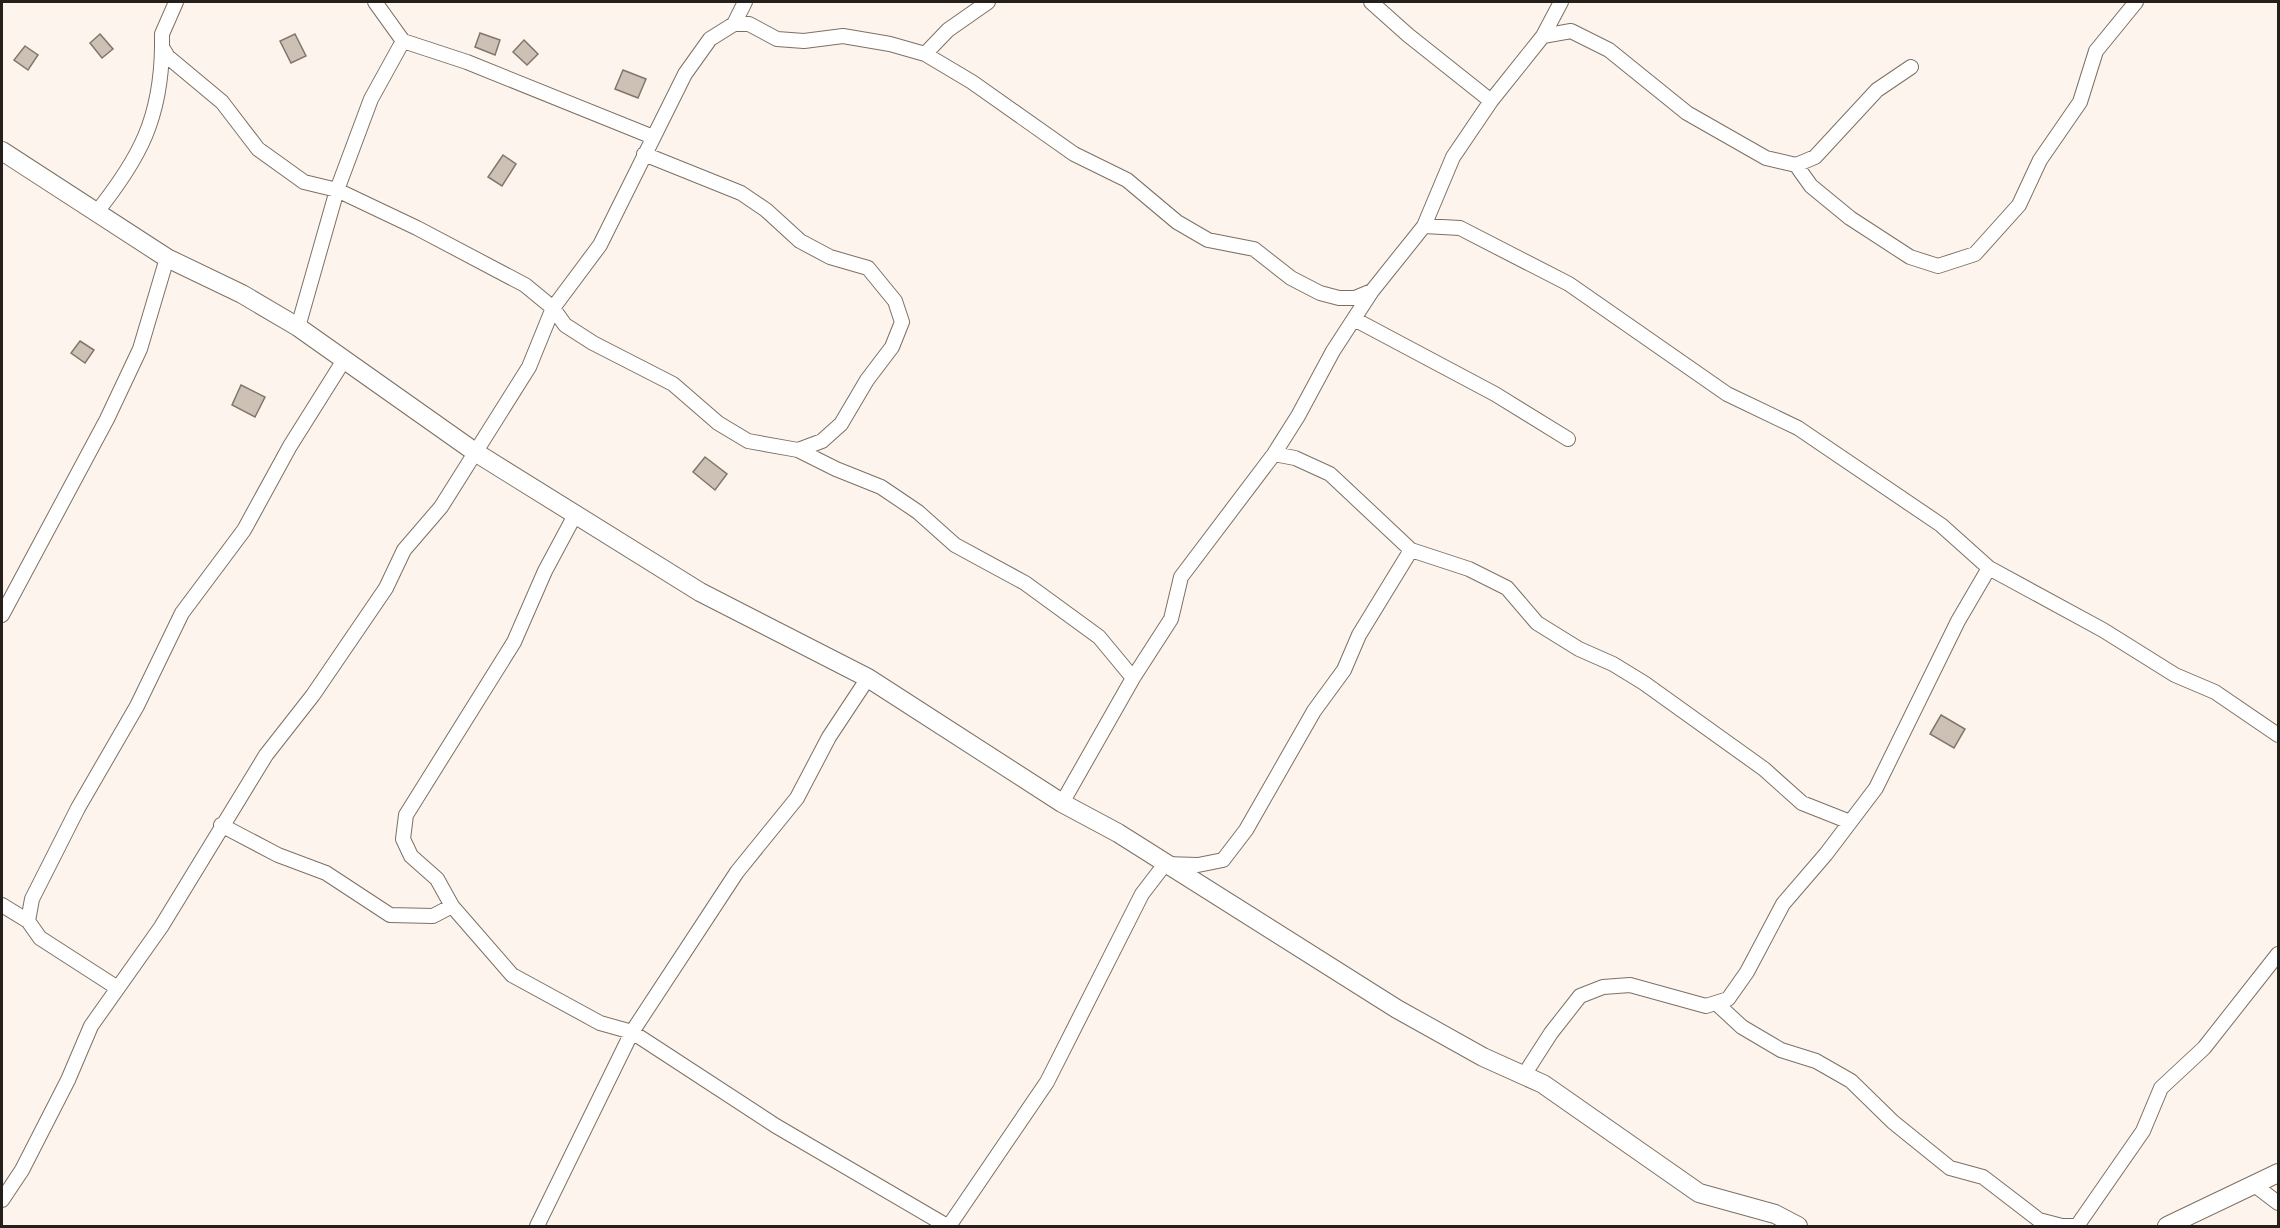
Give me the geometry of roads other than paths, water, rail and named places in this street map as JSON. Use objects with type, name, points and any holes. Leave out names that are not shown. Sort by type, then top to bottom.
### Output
[{"type":"street","points":[[96,213],[116,188],[148,135],[161,79],[162,33],[176,2]]},
{"type":"street","points":[[375,2],[403,41],[467,62],[653,137]]},
{"type":"street","points":[[2,1200],[21,1170],[63,1090],[91,1026],[116,987],[161,927],[221,825],[266,755],[313,695],[386,588],[404,550],[441,507],[528,367],[553,308],[600,245],[685,74],[710,39],[734,24],[745,2]]},
{"type":"street","points":[[925,54],[948,30],[988,2]]},
{"type":"street","points":[[1371,2],[1491,102]]},
{"type":"street","points":[[1062,803],[1132,678],[1171,619],[1181,577],[1274,454],[1372,291],[1424,226],[1453,157],[1491,102],[1543,36],[1561,2]]},
{"type":"street","points":[[1796,165],[1811,186],[1850,218],[1910,257],[1938,266],[1975,254],[2019,205],[2040,160],[2080,102],[2096,51],[2124,13],[2136,2]]},
{"type":"street","points":[[734,24],[748,24],[777,39],[804,41],[843,36],[890,44],[925,54],[972,82],[1074,154],[1127,180],[1177,222],[1208,240],[1254,249],[1291,278],[1320,293],[1339,298],[1355,298],[1372,291]]},
{"type":"street","points":[[1543,36],[1571,31],[1609,50],[1687,113],[1766,158],[1796,165],[1815,157],[1877,90],[1911,67]]},
{"type":"street","points":[[298,327],[337,190],[371,99],[403,41]]},
{"type":"street","points":[[162,47],[168,57],[222,102],[258,149],[304,182],[337,190],[417,228],[525,285],[553,308],[565,325],[593,343],[673,384],[718,423],[748,441],[798,450],[836,469],[881,487],[918,512],[955,545],[1025,583],[1099,637],[1132,678]]},
{"type":"street","points":[[2,152],[167,258],[242,294],[298,327],[475,452],[700,592],[868,678],[1062,803],[1118,833],[1397,1009],[1483,1057],[1543,1084],[1699,1193],[1775,1214],[1798,1227]]},
{"type":"street","points":[[644,154],[741,193],[766,210],[800,241],[830,257],[868,268],[895,301],[902,322],[892,347],[867,380],[841,424],[822,441],[798,450]]},
{"type":"street","points":[[1424,226],[1460,228],[1569,284],[1727,394],[1798,428],[1941,525],[1989,567],[2103,630],[2175,675],[2215,692],[2278,735]]},
{"type":"street","points":[[2,615],[107,419],[140,349],[167,258]]},
{"type":"street","points":[[1354,319],[1495,394],[1568,439]]},
{"type":"street","points":[[28,921],[32,899],[78,808],[137,706],[182,614],[244,530],[290,447],[344,360]]},
{"type":"street","points":[[1274,454],[1295,458],[1330,474],[1411,550],[1469,569],[1507,588],[1537,623],[1644,683],[1764,769],[1802,803],[1850,822]]},
{"type":"street","points":[[575,515],[545,571],[514,642],[406,815],[403,839],[411,856],[437,879],[452,906],[512,975],[600,1023],[633,1032],[776,1126],[861,1173],[948,1227],[1047,1082],[1142,894],[1165,864]]},
{"type":"street","points":[[1165,864],[1198,865],[1223,860],[1246,830],[1314,711],[1344,670],[1359,635],[1411,550]]},
{"type":"street","points":[[1524,1075],[1551,1033],[1580,996],[1603,987],[1630,985],[1706,1005],[1728,999],[1747,972],[1783,904],[1876,789],[1958,621],[1989,567]]},
{"type":"street","points":[[537,1227],[633,1032],[737,872],[797,798],[829,736],[868,678]]},
{"type":"street","points":[[221,825],[278,855],[326,873],[390,915],[433,916],[452,906]]},
{"type":"street","points":[[2,904],[28,921],[40,938],[116,987]]},
{"type":"street","points":[[1716,1003],[1742,1027],[1781,1050],[1816,1061],[1851,1081],[1893,1122],[1950,1168],[1983,1177],[2039,1220],[2062,1226],[2077,1226],[2143,1131],[2162,1088],[2204,1048],[2278,954]]},
{"type":"street","points":[[2167,1227],[2278,1173]]},
{"type":"street","points":[[2253,1184],[2278,1203]]}]
